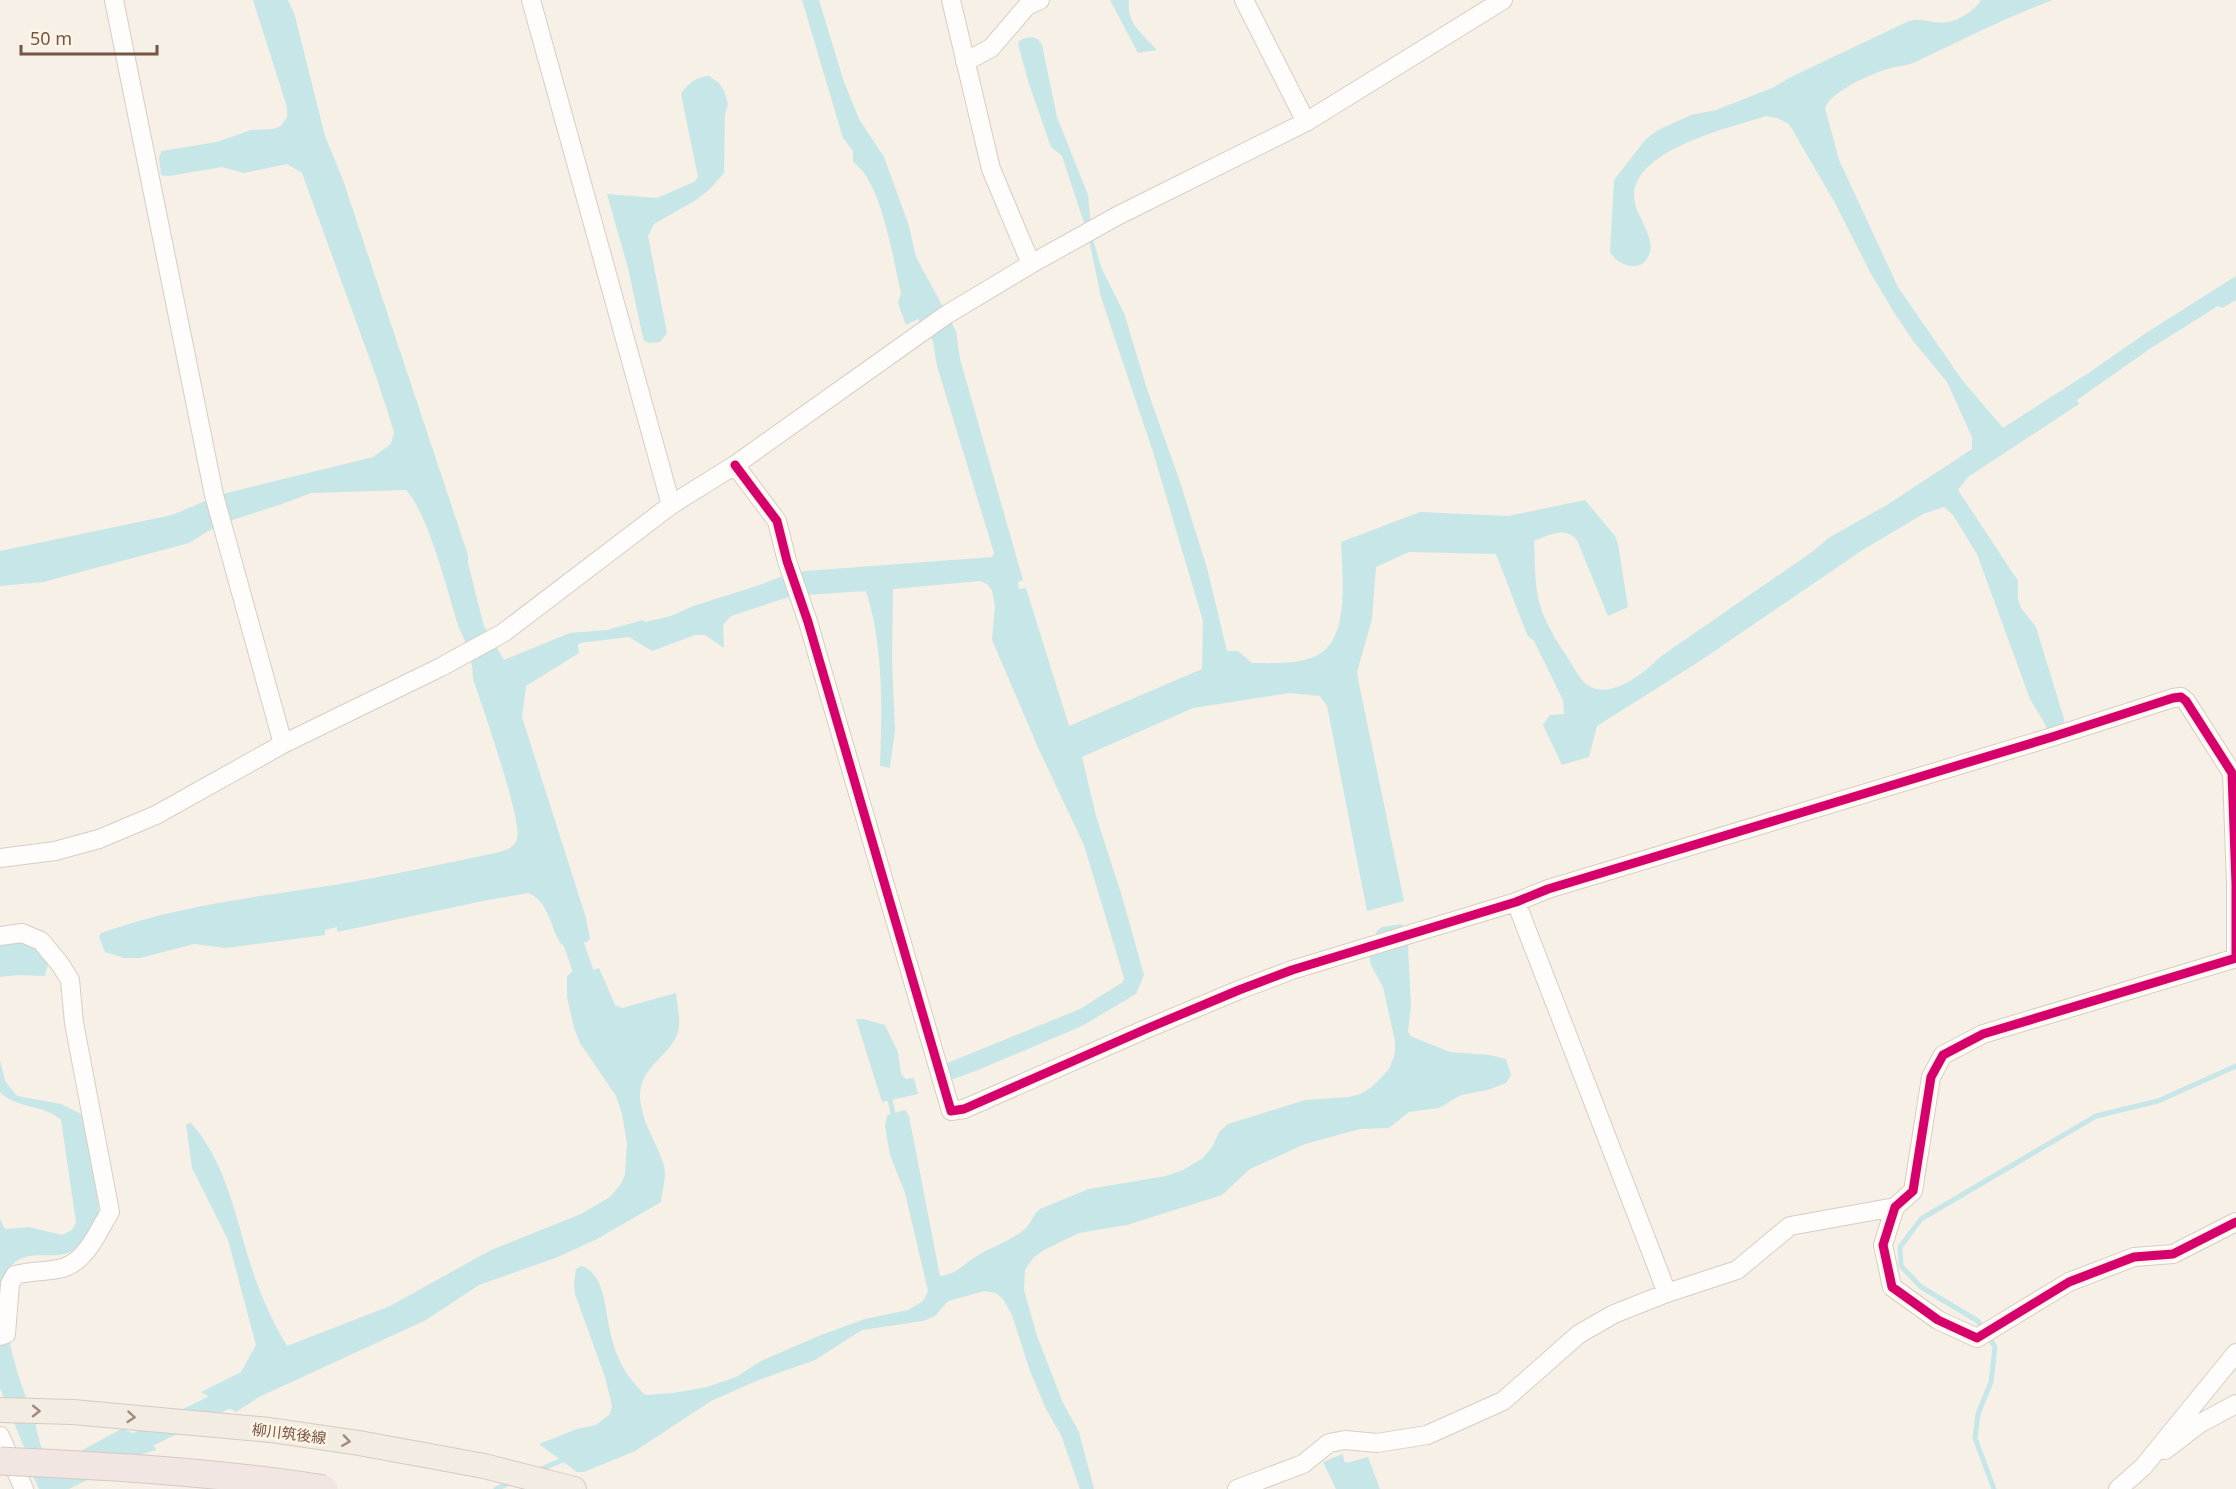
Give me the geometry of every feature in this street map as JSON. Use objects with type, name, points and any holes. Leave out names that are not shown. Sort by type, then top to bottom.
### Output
[{"type":"highway","points":[[0,1461],[228,1476],[324,1489]]},
{"type":"highway","points":[[0,1472],[120,1477],[246,1489]]},
{"type":"main road","name":"柳川筑後線","points":[[0,1410],[73,1412],[270,1430],[359,1443],[484,1466],[574,1489]]},
{"type":"street","points":[[114,0],[214,495],[283,744]]},
{"type":"street","points":[[531,0],[671,505]]},
{"type":"street","points":[[951,0],[991,169],[1031,264]]},
{"type":"street","points":[[965,62],[992,48],[1027,6],[1040,0]]},
{"type":"street","points":[[1244,0],[1306,122]]},
{"type":"street","points":[[0,858],[55,851],[99,839],[156,815],[283,744],[441,667],[503,633],[671,505],[735,465],[946,315],[1118,216],[1306,122],[1503,0]]},
{"type":"street","points":[[735,465],[777,521],[951,1112],[964,1109],[1199,1006],[1271,978],[1548,890],[2181,697],[2234,772],[2236,958],[1983,1034],[1943,1055],[1931,1077],[1913,1191],[1895,1207],[1883,1245],[1892,1287],[1938,1320],[1977,1338],[2069,1282],[2134,1257],[2173,1254],[2236,1222]]},
{"type":"street","points":[[1516,902],[1667,1293]]},
{"type":"street","points":[[0,936],[22,933],[41,941],[70,980],[74,1023],[110,1212],[81,1259],[60,1269],[15,1275],[10,1284],[6,1334],[0,1335]]},
{"type":"street","points":[[1237,1489],[1303,1464],[1329,1443],[1345,1440],[1377,1443],[1427,1435],[1503,1401],[1579,1334],[1614,1314],[1667,1293],[1737,1270],[1790,1226],[1895,1207]]},
{"type":"street","points":[[2143,1467],[2236,1353]]},
{"type":"street","points":[[2118,1489],[2199,1424],[2236,1404]]},
{"type":"street","points":[[0,1436],[24,1489]]},
{"type":"water","points":[[253,0],[288,0],[295,16],[325,136],[343,180],[468,555],[484,626],[504,660],[570,633],[607,630],[643,620],[645,622],[671,616],[693,606],[805,571],[992,557],[994,553],[937,366],[933,341],[918,319],[906,325],[898,303],[901,293],[879,203],[872,186],[853,162],[853,151],[843,138],[802,0],[819,0],[843,79],[859,119],[884,157],[909,226],[916,257],[956,331],[960,359],[1023,580],[1018,582],[1019,589],[1026,588],[1069,726],[1202,669],[1203,621],[1153,452],[1101,297],[1088,235],[1062,156],[1051,147],[1029,84],[1018,44],[1026,38],[1035,38],[1042,45],[1057,117],[1088,195],[1092,236],[1101,267],[1124,313],[1147,389],[1179,479],[1207,568],[1227,651],[1238,651],[1252,663],[1306,660],[1321,653],[1330,644],[1336,632],[1342,602],[1341,542],[1420,512],[1508,516],[1585,500],[1615,536],[1628,607],[1608,616],[1577,540],[1567,533],[1551,534],[1534,541],[1537,594],[1550,629],[1581,679],[1593,688],[1603,690],[1614,688],[1635,678],[1660,657],[1812,552],[1830,537],[1887,505],[1972,449],[1972,437],[1947,382],[1914,342],[1895,314],[1789,124],[1766,116],[1706,135],[1662,156],[1646,169],[1636,185],[1635,203],[1650,242],[1649,255],[1641,265],[1630,266],[1618,261],[1610,252],[1614,180],[1646,139],[1658,130],[1691,115],[1716,110],[1772,88],[1909,21],[1943,23],[1953,21],[1971,11],[1981,0],[2053,0],[1999,22],[1913,63],[1883,70],[1864,78],[1844,89],[1825,108],[1839,160],[1898,287],[1962,380],[2003,428],[2236,276],[2236,300],[2222,308],[2218,306],[2151,348],[2077,400],[2079,404],[1968,477],[1958,490],[2018,581],[2018,599],[2021,608],[2036,627],[2064,719],[2063,733],[2050,738],[2030,699],[1977,554],[1953,515],[1944,507],[1923,514],[1861,551],[1697,663],[1597,726],[1589,757],[1562,765],[1543,725],[1550,715],[1564,714],[1563,700],[1534,641],[1528,636],[1496,554],[1409,552],[1376,567],[1372,619],[1357,672],[1404,901],[1367,911],[1327,706],[1320,696],[1289,693],[1193,708],[1082,757],[1096,816],[1144,975],[1136,994],[1082,1026],[945,1082],[940,1066],[1080,1009],[1123,982],[1124,978],[1084,845],[1040,752],[992,640],[995,606],[992,590],[987,584],[980,581],[893,589],[892,660],[895,729],[890,768],[880,766],[879,656],[866,591],[792,596],[731,616],[723,625],[724,648],[705,635],[695,635],[652,651],[629,637],[580,643],[579,653],[526,686],[522,717],[586,918],[590,939],[587,942],[565,946],[561,944],[545,908],[528,893],[337,932],[337,927],[325,930],[325,935],[226,948],[194,944],[140,958],[124,958],[105,952],[99,937],[101,933],[187,909],[415,870],[495,853],[511,847],[517,839],[514,810],[508,787],[473,679],[468,652],[429,534],[422,516],[406,490],[311,493],[220,524],[189,543],[43,582],[0,586],[0,551],[172,515],[222,494],[373,457],[391,444],[394,432],[377,379],[302,173],[287,164],[244,173],[222,167],[169,176],[161,175],[159,157],[162,151],[217,142],[251,130],[273,129],[281,126],[287,117],[287,107]]},
{"type":"water","points":[[1110,0],[1129,0],[1130,16],[1133,22],[1157,50],[1138,53]]},
{"type":"water","points":[[709,76],[719,83],[728,104],[725,114],[724,173],[696,200],[654,224],[648,236],[667,333],[660,342],[649,343],[644,341],[628,268],[607,194],[657,198],[694,182],[698,177],[681,94],[693,81]]},
{"type":"water","points":[[1402,924],[1408,946],[1411,1007],[1408,1031],[1410,1036],[1450,1052],[1490,1055],[1506,1059],[1511,1075],[1506,1083],[1488,1090],[1461,1095],[1439,1108],[1409,1112],[1389,1128],[1360,1129],[1305,1144],[1250,1169],[1222,1195],[1127,1225],[1079,1233],[1033,1258],[1025,1270],[1024,1290],[1037,1336],[1063,1403],[1079,1432],[1094,1489],[1080,1489],[1061,1435],[1046,1409],[1030,1371],[1012,1315],[1003,1299],[996,1293],[985,1291],[948,1301],[935,1316],[923,1321],[862,1330],[815,1360],[756,1381],[711,1401],[635,1451],[584,1472],[577,1472],[539,1444],[577,1429],[596,1425],[610,1414],[612,1406],[605,1377],[575,1294],[576,1269],[581,1266],[589,1270],[599,1283],[620,1362],[626,1373],[645,1395],[707,1387],[736,1377],[761,1361],[821,1335],[865,1319],[908,1310],[923,1301],[928,1291],[905,1193],[890,1155],[885,1126],[887,1115],[905,1110],[909,1116],[940,1276],[946,1275],[1021,1232],[1040,1209],[1089,1189],[1166,1176],[1183,1170],[1203,1158],[1220,1131],[1228,1124],[1305,1100],[1349,1097],[1372,1087],[1389,1069],[1395,1054],[1395,1041],[1383,987],[1371,965],[1369,953],[1377,931],[1382,927]]},
{"type":"water","points":[[20,943],[33,948],[43,956],[48,964],[45,976],[0,977],[0,944]]},
{"type":"water","points":[[583,963],[591,971],[599,968],[615,1005],[622,1008],[676,993],[679,1014],[677,1035],[645,1076],[640,1096],[643,1115],[665,1170],[661,1202],[597,1239],[558,1257],[479,1285],[426,1320],[259,1397],[236,1412],[201,1392],[241,1372],[256,1345],[228,1240],[192,1168],[186,1124],[191,1123],[203,1139],[222,1173],[258,1287],[287,1346],[390,1306],[491,1250],[581,1214],[610,1197],[620,1185],[625,1175],[627,1143],[622,1114],[616,1096],[580,1043],[567,997],[567,976]]},
{"type":"water","points":[[856,1019],[885,1025],[898,1052],[901,1074],[906,1079],[914,1078],[918,1094],[882,1102]]},
{"type":"water","points":[[0,1060],[5,1081],[17,1096],[61,1104],[81,1114],[99,1211],[93,1230],[75,1249],[64,1254],[30,1256],[12,1265],[0,1321],[0,1219],[4,1228],[7,1229],[29,1227],[62,1235],[72,1230],[76,1222],[61,1120],[47,1111],[14,1101],[0,1092]]},
{"type":"water","points":[[9,1338],[16,1369],[45,1454],[77,1453],[123,1428],[155,1447],[156,1450],[138,1455],[69,1489],[39,1489],[0,1388],[0,1340]]},
{"type":"water","points":[[1343,1454],[1344,1461],[1347,1463],[1368,1457],[1380,1489],[1336,1489],[1323,1462]]},
{"type":"waterway","points":[[565,919],[589,988]]},
{"type":"waterway","points":[[1994,1489],[1975,1438],[1978,1414],[1991,1382],[1995,1347],[1978,1321],[1921,1287],[1901,1266],[1900,1247],[1921,1219],[2096,1116],[2158,1101],[2236,1066]]},
{"type":"waterway","points":[[889,1095],[894,1118]]},
{"type":"waterway","points":[[119,1451],[243,1391]]},
{"type":"waterway","points":[[537,1471],[567,1458]]},
{"type":"waterway","points":[[496,1489],[512,1482]]},
{"type":"cycle path","points":[[735,465],[777,521],[951,1111],[964,1109],[1146,1029],[1292,970],[1516,902],[1548,889],[2181,697],[2186,701],[2232,773],[2236,958],[1983,1034],[1943,1055],[1931,1077],[1913,1191],[1895,1207],[1883,1245],[1892,1287],[1938,1320],[1977,1338],[2069,1282],[2134,1257],[2173,1254],[2236,1222]]}]
